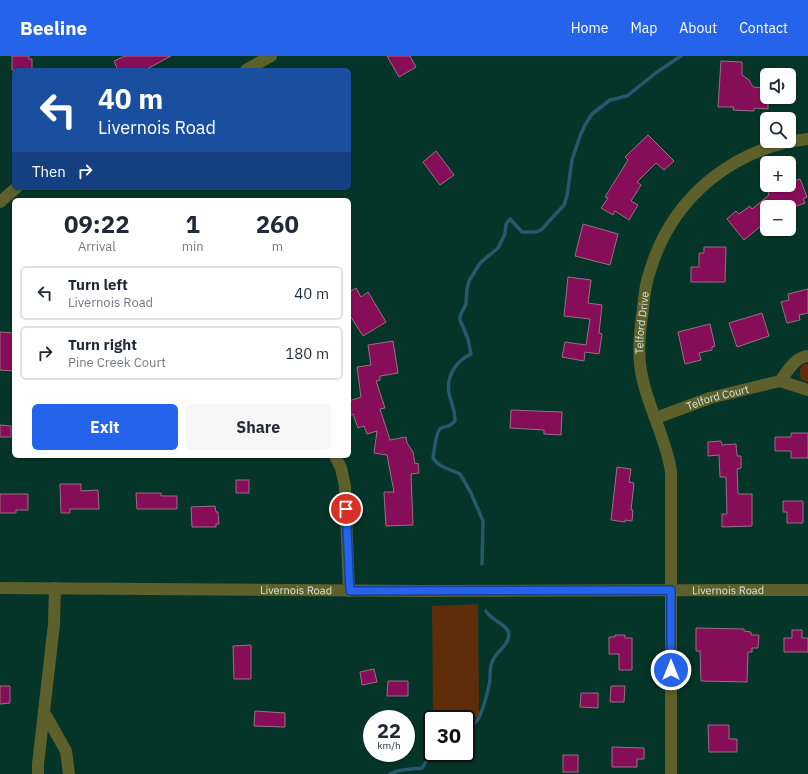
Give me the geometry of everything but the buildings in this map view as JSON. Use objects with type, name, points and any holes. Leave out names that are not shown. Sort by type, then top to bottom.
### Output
[{"type":"street","points":[[250,68],[272,56]]},
{"type":"street","name":"Telford Drive","points":[[671,774],[671,472],[668,455],[644,385],[640,366],[639,336],[647,280],[656,254],[668,228],[677,214],[701,187],[731,164],[743,157],[774,145],[795,140],[808,139]]},
{"type":"street","points":[[0,202],[14,190]]},
{"type":"street","points":[[808,356],[797,360],[780,381],[808,390]]},
{"type":"street","name":"Telford Court","points":[[656,418],[710,398],[780,381]]},
{"type":"street","points":[[336,458],[341,468],[345,486],[350,591]]},
{"type":"street","name":"Livernois Road","points":[[0,588],[350,591],[808,590]]},
{"type":"street","points":[[37,771],[54,624],[55,588]]},
{"type":"street","points":[[44,712],[66,751],[69,774]]},
{"type":"shaded area","points":[[805,364],[808,364],[808,382],[802,380],[800,376],[800,369]]},
{"type":"shaded area","points":[[478,604],[479,717],[475,717],[475,710],[433,710],[432,606]]},
{"type":"waterway","points":[[482,564],[483,521],[471,493],[460,474],[438,464],[433,458],[439,430],[450,426],[455,421],[454,409],[448,387],[451,375],[457,365],[471,354],[468,339],[460,320],[460,316],[466,304],[469,281],[480,263],[498,248],[505,234],[506,224],[510,219],[522,232],[536,232],[541,230],[564,205],[567,196],[572,160],[580,136],[592,114],[610,100],[627,96],[657,72],[681,56]]},
{"type":"waterway","points":[[475,722],[480,716],[484,706],[489,687],[492,662],[505,645],[509,634],[506,628],[486,611]]},
{"type":"waterway","points":[[390,774],[402,770],[422,768],[426,762]]},
{"type":"route","points":[[346,509],[350,591],[671,590],[671,670]]}]
